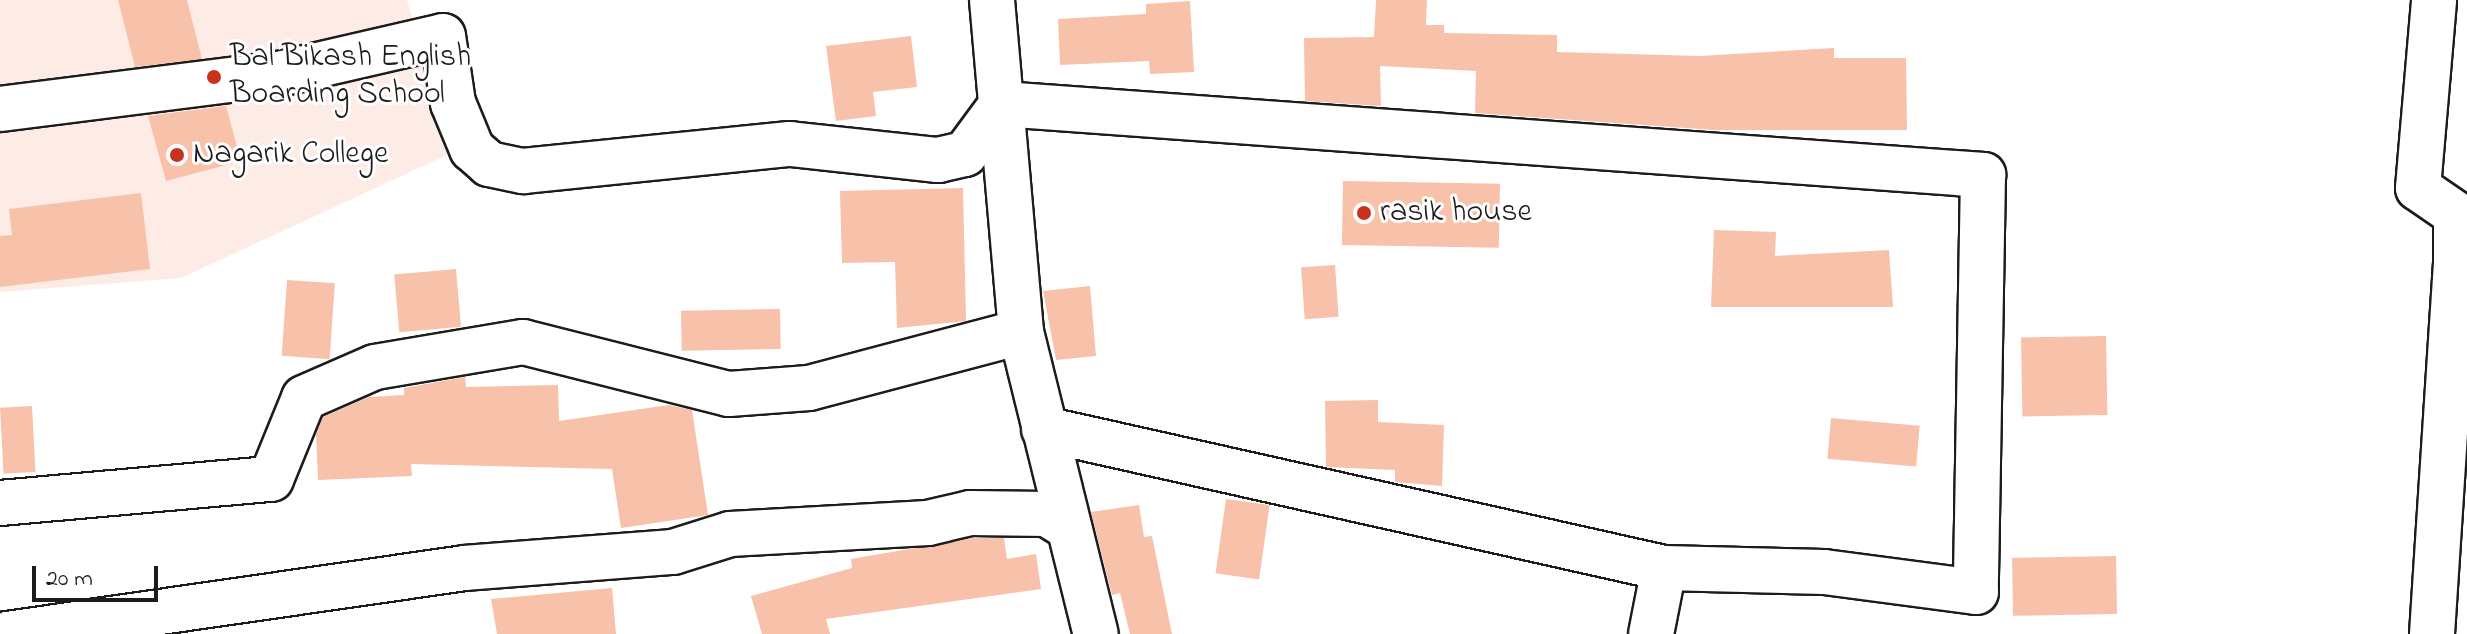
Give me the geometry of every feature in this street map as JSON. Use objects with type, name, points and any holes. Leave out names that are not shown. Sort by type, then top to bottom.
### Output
[{"type":"street","points":[[992,0],[1021,332],[1066,526],[1096,634]]},
{"type":"street","points":[[2432,634],[2456,261],[2456,214],[2418,188],[2434,0]]},
{"type":"street","points":[[0,109],[279,74],[438,18],[453,103],[472,149],[489,164],[523,171],[790,144],[938,160],[965,154],[1002,104]]},
{"type":"street","points":[[1002,104],[1983,175],[1976,592],[1824,572],[1664,568],[1044,429]]},
{"type":"street","points":[[0,503],[271,479],[304,398],[375,367],[523,342],[729,394],[809,388],[1021,332]]},
{"type":"street","points":[[7,634],[464,568],[673,552],[730,534],[928,523],[970,513],[1047,514],[1066,526]]},
{"type":"street","points":[[1651,634],[1664,568]]},
{"type":"shaded area","name":"Bal Bikash English Boarding School","points":[[0,0],[407,0],[449,154],[181,278],[0,292]]},
{"type":"building","points":[[118,0],[187,0],[202,59],[135,67]]},
{"type":"building","points":[[1376,0],[1427,0],[1426,25],[1444,25],[1444,33],[1557,35],[1557,52],[1700,56],[1834,48],[1834,58],[1906,58],[1907,130],[1714,130],[1475,113],[1476,71],[1380,66],[1381,106],[1305,101],[1304,38],[1374,37]]},
{"type":"building","points":[[1190,1],[1194,72],[1150,74],[1149,61],[1060,65],[1058,19],[1146,14],[1146,4]]},
{"type":"building","points":[[911,36],[917,87],[873,92],[876,116],[836,121],[826,46]]},
{"type":"building","points":[[226,106],[241,161],[166,181],[148,116]]},
{"type":"building","points":[[1343,181],[1500,184],[1499,248],[1342,245]]},
{"type":"building","points":[[963,188],[966,321],[897,328],[895,262],[842,263],[840,191]]},
{"type":"building","points":[[141,193],[150,269],[0,287],[0,236],[12,235],[9,209]]},
{"type":"building","points":[[1714,230],[1776,232],[1775,256],[1889,250],[1893,307],[1711,307]]},
{"type":"building","points":[[1335,265],[1339,317],[1305,319],[1301,267]]},
{"type":"building","points":[[456,269],[461,327],[399,332],[394,274]]},
{"type":"building","points":[[287,280],[335,283],[330,359],[282,356]]},
{"type":"building","points":[[1090,286],[1096,356],[1056,360],[1043,291]]},
{"type":"building","points":[[780,309],[781,349],[682,351],[681,311]]},
{"type":"building","points":[[2106,336],[2107,415],[2022,416],[2021,337]]},
{"type":"building","points":[[465,377],[466,387],[558,385],[559,421],[669,405],[692,410],[708,515],[621,528],[612,469],[411,464],[412,476],[318,480],[316,435],[323,417],[369,397],[404,395],[404,388]]},
{"type":"building","points":[[1378,400],[1378,422],[1444,425],[1442,486],[1395,482],[1395,470],[1326,467],[1325,401]]},
{"type":"building","points":[[32,406],[35,472],[3,474],[0,408]]},
{"type":"building","points":[[1831,418],[1920,426],[1916,467],[1827,459]]},
{"type":"building","points":[[1226,499],[1270,505],[1259,579],[1216,573]]},
{"type":"building","points":[[1139,505],[1144,537],[1152,536],[1172,634],[1130,634],[1120,593],[1112,595],[1091,512]]},
{"type":"building","points":[[973,538],[1004,538],[1007,559],[1036,554],[1041,589],[826,619],[830,634],[762,634],[751,596],[852,568],[851,559]]},
{"type":"building","points":[[2116,556],[2117,614],[2013,616],[2012,558]]},
{"type":"building","points":[[612,588],[616,634],[497,634],[491,599]]},
{"type":"place","name":"Bal Bikash English Boarding School","points":[[214,77]]},
{"type":"place","name":"Nagarik College","points":[[177,155]]},
{"type":"place","name":"rasik house","points":[[1364,213]]}]
